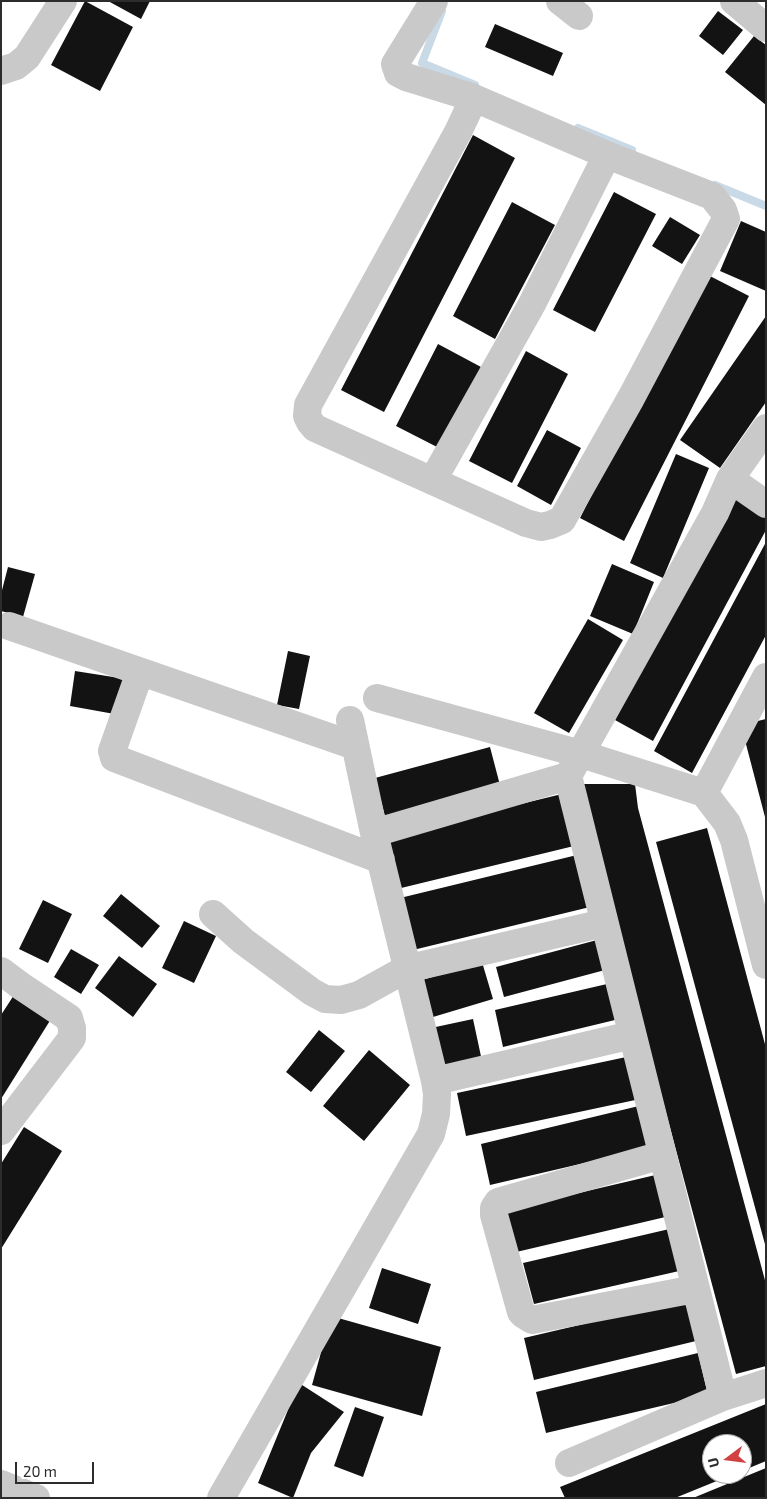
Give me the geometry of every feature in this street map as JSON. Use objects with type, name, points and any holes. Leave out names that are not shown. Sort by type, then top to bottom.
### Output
[{"type":"street","points":[[1,71],[16,66],[27,57],[63,1]]},
{"type":"street","points":[[734,1],[766,28]]},
{"type":"street","points":[[428,12],[395,64],[398,73],[474,98],[712,196],[723,210],[726,219],[631,398],[562,520],[541,528],[315,428],[307,416],[308,405],[458,132],[474,98]]},
{"type":"street","points":[[433,480],[532,304],[607,154]]},
{"type":"street","points":[[723,1397],[604,924],[574,765],[714,513],[730,479],[766,428]]},
{"type":"street","points":[[730,479],[766,504]]},
{"type":"street","points":[[9,626],[355,746]]},
{"type":"street","points":[[140,672],[112,751],[114,758],[381,860]]},
{"type":"street","points":[[704,793],[766,677]]},
{"type":"street","points":[[377,698],[574,765],[704,793],[727,822],[734,840],[766,965]]},
{"type":"street","points":[[221,1498],[431,1134],[436,1114],[437,1094],[435,1081],[406,969],[350,720]]},
{"type":"street","points":[[374,833],[574,765]]},
{"type":"street","points":[[213,914],[251,947],[312,992],[325,999],[341,1000],[359,995],[406,969],[604,924]]},
{"type":"street","points":[[1,971],[69,1018],[72,1028],[72,1038],[1,1131]]},
{"type":"street","points":[[435,1081],[632,1035]]},
{"type":"street","points":[[662,1155],[498,1202],[494,1208],[494,1215],[521,1312],[532,1320],[695,1289]]},
{"type":"street","points":[[568,1464],[723,1397],[766,1383]]},
{"type":"street","points":[[1,1484],[36,1498]]},
{"type":"building","points":[[85,1],[133,27],[100,91],[51,65]]},
{"type":"building","points":[[108,1],[150,1],[141,19]]},
{"type":"building","points":[[718,11],[743,30],[723,55],[699,36]]},
{"type":"building","points":[[495,24],[563,53],[553,76],[485,47]]},
{"type":"building","points":[[754,36],[766,45],[766,105],[725,72]]},
{"type":"building","points":[[473,135],[515,158],[384,412],[341,390]]},
{"type":"building","points":[[614,192],[656,214],[595,332],[553,310]]},
{"type":"building","points":[[512,202],[555,225],[495,339],[453,316]]},
{"type":"building","points":[[670,217],[700,235],[682,264],[652,246]]},
{"type":"building","points":[[741,221],[766,232],[766,291],[720,271]]},
{"type":"building","points":[[704,273],[749,296],[624,541],[580,518]]},
{"type":"building","points":[[766,316],[766,402],[720,468],[680,440]]},
{"type":"building","points":[[438,344],[481,367],[439,448],[396,426]]},
{"type":"building","points":[[526,351],[568,374],[512,483],[469,461]]},
{"type":"building","points":[[547,430],[581,448],[551,505],[517,486]]},
{"type":"building","points":[[676,454],[709,468],[663,578],[630,563]]},
{"type":"building","points":[[736,494],[766,510],[766,530],[653,741],[615,720]]},
{"type":"building","points":[[766,542],[766,635],[692,773],[654,751]]},
{"type":"building","points":[[612,564],[654,582],[633,634],[590,616]]},
{"type":"building","points":[[8,567],[35,574],[23,617],[1,611],[1,594]]},
{"type":"building","points":[[588,619],[623,640],[569,733],[534,713]]},
{"type":"building","points":[[288,651],[310,656],[299,709],[277,705]]},
{"type":"building","points":[[75,671],[126,679],[120,715],[70,706]]},
{"type":"building","points":[[766,719],[766,817],[765,817],[741,725]]},
{"type":"building","points":[[490,747],[501,789],[386,820],[375,778]]},
{"type":"building","points":[[578,784],[635,784],[638,808],[766,1284],[766,1366],[736,1374]]},
{"type":"building","points":[[562,794],[574,846],[397,889],[384,837]]},
{"type":"building","points":[[707,828],[766,1048],[766,1248],[656,842]]},
{"type":"building","points":[[577,855],[590,907],[413,950],[400,898]]},
{"type":"building","points":[[121,894],[160,926],[142,948],[103,916]]},
{"type":"building","points":[[43,900],[72,914],[48,963],[19,949]]},
{"type":"building","points":[[184,921],[216,936],[194,983],[162,968]]},
{"type":"building","points":[[597,940],[605,970],[504,997],[496,967]]},
{"type":"building","points":[[71,949],[99,965],[81,994],[54,977]]},
{"type":"building","points":[[119,956],[157,984],[133,1017],[95,988]]},
{"type":"building","points":[[482,962],[493,999],[423,1020],[412,983]]},
{"type":"building","points":[[607,984],[615,1020],[503,1047],[495,1010]]},
{"type":"building","points":[[14,995],[51,1019],[1,1099],[1,1015]]},
{"type":"building","points":[[473,1019],[482,1061],[440,1070],[431,1028]]},
{"type":"building","points":[[319,1030],[345,1051],[311,1092],[286,1072]]},
{"type":"building","points":[[369,1050],[410,1085],[364,1141],[323,1106]]},
{"type":"building","points":[[631,1056],[640,1099],[466,1136],[457,1093]]},
{"type":"building","points":[[643,1105],[653,1147],[490,1185],[481,1144]]},
{"type":"building","points":[[24,1127],[62,1151],[1,1249],[1,1164]]},
{"type":"building","points":[[664,1173],[674,1215],[512,1253],[502,1211]]},
{"type":"building","points":[[678,1227],[688,1269],[534,1304],[523,1263]]},
{"type":"building","points":[[382,1268],[431,1284],[418,1324],[369,1308]]},
{"type":"building","points":[[686,1300],[696,1341],[534,1380],[524,1338]]},
{"type":"building","points":[[331,1316],[441,1347],[422,1416],[312,1385]]},
{"type":"building","points":[[698,1353],[708,1395],[546,1433],[536,1392]]},
{"type":"building","points":[[299,1383],[344,1412],[311,1453],[293,1498],[258,1483]]},
{"type":"building","points":[[766,1404],[766,1461],[752,1467],[752,1434],[702,1434],[702,1484],[709,1484],[675,1498],[565,1498],[560,1487]]},
{"type":"building","points":[[355,1407],[384,1417],[363,1477],[334,1466]]},
{"type":"building","points":[[766,1468],[766,1498],[693,1498],[727,1484],[752,1484],[752,1474]]},
{"type":"waterway","points":[[442,11],[422,63],[475,85]]},
{"type":"waterway","points":[[578,128],[632,150]]},
{"type":"waterway","points":[[715,185],[766,206]]}]
